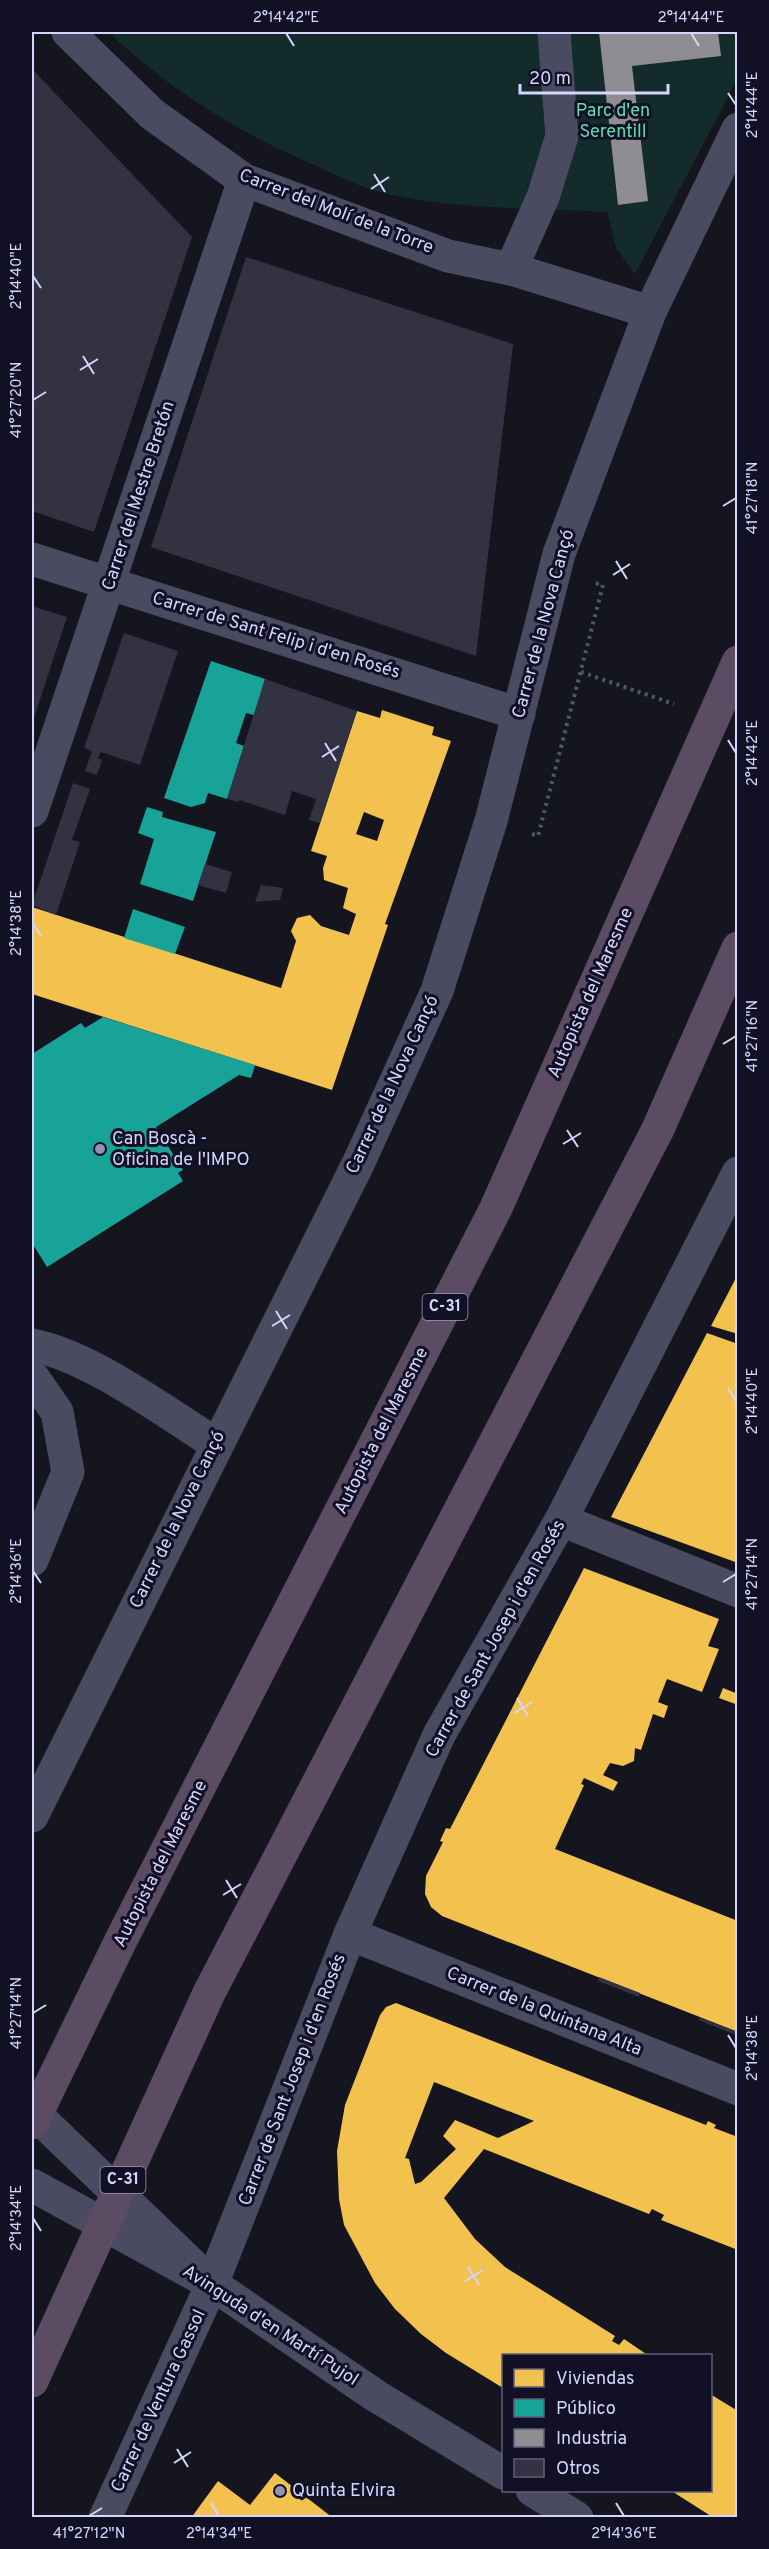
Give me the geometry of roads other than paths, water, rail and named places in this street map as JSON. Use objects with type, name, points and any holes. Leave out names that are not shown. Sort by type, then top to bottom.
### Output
[{"type":"highway","name":"Autopista del Maresme","points":[[32,2123],[122,1938],[496,1208],[738,662]]},
{"type":"highway","name":"C-31","points":[[32,2381],[209,1994],[658,1129],[738,948]]},
{"type":"highway","points":[[658,1129],[738,1004]]},
{"type":"street","name":"Carrer del Molí de la Torre","points":[[68,32],[152,114],[244,180],[448,256],[511,269],[650,312]]},
{"type":"street","points":[[511,269],[543,197],[562,136],[554,32]]},
{"type":"street","name":"Carrer de la Nova Cançó","points":[[32,1816],[359,1162],[437,991],[474,880],[560,554],[650,312],[738,129]]},
{"type":"street","name":"Carrer del Mestre Bretón","points":[[32,811],[244,180]]},
{"type":"street","name":"Carrer de Sant Felip i d'en Rosés","points":[[32,559],[519,714]]},
{"type":"street","name":"Carrer de Sant Josep i d'en Rosés","points":[[212,2284],[350,1934],[439,1735],[561,1520],[738,1173]]},
{"type":"street","points":[[32,1345],[49,1348],[120,1383],[216,1444]]},
{"type":"street","points":[[32,1376],[57,1412],[68,1472],[32,1560]]},
{"type":"street","points":[[561,1520],[738,1591]]},
{"type":"street","name":"Carrer de la Quintana Alta","points":[[350,1934],[738,2089]]},
{"type":"street","points":[[32,2111],[212,2284]]},
{"type":"street","name":"Avinguda d'en Martí Pujol","points":[[32,2185],[212,2284],[376,2396],[502,2472]]},
{"type":"street","name":"Carrer de Ventura Gassol","points":[[105,2517],[212,2284]]},
{"type":"street","points":[[535,2492],[577,2517]]},
{"type":"place","name":"Can Boscà - Oficina de l'IMPO","points":[[100,1149]]},
{"type":"place","name":"Quinta Elvira","points":[[280,2491]]},
{"type":"park label","name":"Parc d'en Serentill","points":[[613,121]]}]
